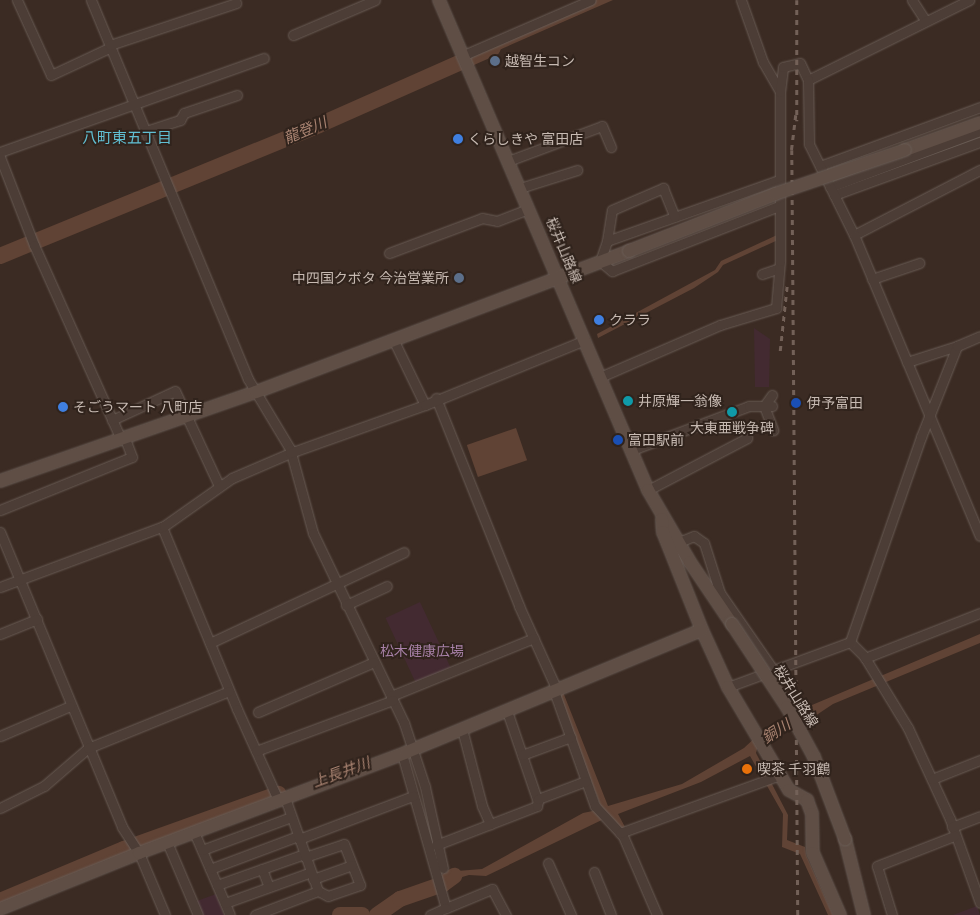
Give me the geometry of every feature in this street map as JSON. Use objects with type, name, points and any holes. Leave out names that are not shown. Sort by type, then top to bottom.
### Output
[{"type":"street","points":[[17,0],[51,75],[111,46],[236,3]]},
{"type":"street","points":[[91,0],[256,392],[290,452],[313,533],[335,583],[392,698],[414,749],[443,868]]},
{"type":"street","points":[[293,35],[375,0]]},
{"type":"street","name":"桜井山路線","points":[[439,0],[560,277],[584,340],[648,490],[679,542],[787,707],[814,756],[845,839],[864,915]]},
{"type":"street","points":[[464,55],[569,4],[591,0]]},
{"type":"street","points":[[742,0],[763,62],[780,92]]},
{"type":"street","points":[[912,0],[925,20]]},
{"type":"street","points":[[808,80],[925,20],[969,0]]},
{"type":"street","points":[[0,152],[264,58]]},
{"type":"street","points":[[600,377],[720,325],[776,308],[779,268],[780,92],[784,67],[791,63],[800,63],[808,80],[809,144],[854,235],[980,536]]},
{"type":"street","points":[[146,131],[180,120],[184,113],[237,95]]},
{"type":"street","points":[[820,166],[980,107]]},
{"type":"street","points":[[0,481],[122,436],[256,392],[600,261],[629,252],[775,194],[980,123]]},
{"type":"street","points":[[508,161],[602,126],[611,147]]},
{"type":"street","points":[[832,191],[980,131]]},
{"type":"street","points":[[832,191],[980,142]]},
{"type":"street","points":[[0,157],[34,245],[112,420],[132,456],[0,510]]},
{"type":"street","points":[[520,188],[577,170]]},
{"type":"street","points":[[854,235],[980,170]]},
{"type":"street","points":[[607,241],[779,180]]},
{"type":"street","points":[[600,261],[607,241],[612,210],[663,188],[675,217]]},
{"type":"street","points":[[600,261],[612,271],[779,206]]},
{"type":"street","points":[[389,253],[482,218],[496,221],[529,208]]},
{"type":"street","points":[[872,279],[919,263]]},
{"type":"street","points":[[762,274],[779,268]]},
{"type":"street","points":[[907,362],[957,346],[980,336]]},
{"type":"street","points":[[0,588],[162,527],[219,486],[290,452],[425,404],[584,340]]},
{"type":"street","points":[[394,341],[425,404]]},
{"type":"street","points":[[728,688],[850,642],[929,415],[957,346]]},
{"type":"street","points":[[112,420],[171,390],[175,390],[219,486]]},
{"type":"street","points":[[772,394],[768,406],[773,430]]},
{"type":"street","points":[[436,398],[556,690],[595,806],[620,833],[657,915]]},
{"type":"street","points":[[632,450],[749,406],[768,406]]},
{"type":"street","points":[[648,490],[747,438]]},
{"type":"street","name":"桜井山路線","points":[[662,512],[664,532],[702,630],[728,688],[789,790],[807,800],[812,814],[813,853],[840,915]]},
{"type":"street","points":[[162,527],[256,751],[291,818],[298,837],[305,856],[312,875],[318,891],[328,896],[360,884],[344,844],[305,856],[262,869],[217,885]]},
{"type":"street","points":[[0,532],[37,619],[70,706],[122,827],[139,853],[165,915]]},
{"type":"street","points":[[679,542],[690,536],[700,538],[720,593],[774,672]]},
{"type":"street","points":[[210,643],[404,552]]},
{"type":"street","points":[[346,605],[387,586]]},
{"type":"street","points":[[865,658],[980,614]]},
{"type":"street","points":[[0,634],[37,619]]},
{"type":"street","points":[[4,910],[167,842],[402,754],[702,630]]},
{"type":"street","points":[[256,751],[392,698],[534,638]]},
{"type":"street","points":[[850,642],[865,658],[908,728],[952,827],[980,904]]},
{"type":"street","points":[[258,712],[374,662]]},
{"type":"street","points":[[0,808],[44,786],[88,748],[229,690]]},
{"type":"street","points":[[0,736],[70,706]]},
{"type":"street","points":[[507,711],[538,802]]},
{"type":"street","points":[[462,729],[482,806],[490,824]]},
{"type":"street","points":[[522,755],[571,737]]},
{"type":"street","points":[[402,754],[446,908]]},
{"type":"street","points":[[932,779],[980,760]]},
{"type":"street","points":[[620,833],[780,775]]},
{"type":"street","points":[[436,845],[537,806],[538,802],[586,781]]},
{"type":"street","points":[[210,869],[413,796]]},
{"type":"street","points":[[952,827],[980,816]]},
{"type":"street","points":[[202,850],[291,818]]},
{"type":"street","points":[[194,832],[230,915]]},
{"type":"street","points":[[892,915],[877,866],[954,836]]},
{"type":"street","points":[[167,842],[198,915]]},
{"type":"street","points":[[548,863],[571,915]]},
{"type":"street","points":[[225,903],[269,887],[352,865]]},
{"type":"street","points":[[262,869],[269,887]]},
{"type":"street","points":[[594,872],[611,915]]},
{"type":"street","points":[[430,915],[492,889],[506,915]]},
{"type":"street","points":[[255,915],[318,891]]},
{"type":"green space","points":[[754,328],[770,339],[769,387],[755,387]]},
{"type":"green space","name":"松木健康広場","points":[[420,602],[451,669],[417,685],[386,618]]},
{"type":"green space","points":[[216,894],[224,915],[200,915],[194,902]]},
{"type":"green space","points":[[977,906],[980,915],[953,915]]},
{"type":"water","points":[[596,0],[613,0],[474,61],[471,54]]},
{"type":"water","points":[[777,235],[778,240],[723,265],[718,272],[694,288],[598,338],[597,334],[715,270],[721,261]]},
{"type":"water","points":[[516,428],[527,460],[478,477],[467,445]]},
{"type":"water","name":"銅川","points":[[980,634],[980,643],[833,704],[812,718],[787,727],[757,749],[756,753],[788,815],[787,840],[805,847],[806,855],[833,915],[828,915],[800,854],[782,847],[783,814],[750,756],[701,782],[618,814],[625,827],[621,830],[608,817],[486,876],[469,875],[452,880],[444,887],[440,880],[457,871],[482,869],[583,813],[602,809],[559,697],[563,692],[608,806],[682,784],[744,748],[758,735],[812,705]]},
{"type":"waterway","name":"龍登川","points":[[0,256],[319,125],[493,48]]},
{"type":"waterway","name":"上長井川","points":[[0,901],[124,849],[278,794]]},
{"type":"waterway","name":"上長井川","points":[[377,915],[400,899],[443,884],[454,876]]},
{"type":"waterway","name":"上長井川","points":[[340,915],[362,915]]},
{"type":"railway","points":[[797,0],[797,121]]},
{"type":"railway","points":[[796,115],[792,150],[798,915]]},
{"type":"railway","points":[[780,351],[787,285]]},
{"type":"place","name":"越智生コン","points":[[495,61]]},
{"type":"place","name":"くらしきや 富田店","points":[[458,139]]},
{"type":"place","name":"中四国クボタ 今治営業所","points":[[459,278]]},
{"type":"place","name":"クララ","points":[[599,320]]},
{"type":"place","name":"井原輝一翁像","points":[[628,401]]},
{"type":"place","name":"伊予富田","points":[[796,403]]},
{"type":"place","name":"そごうマート 八町店","points":[[63,407]]},
{"type":"place","name":"大東亜戦争碑","points":[[732,412]]},
{"type":"place","name":"富田駅前","points":[[618,440]]},
{"type":"place","name":"喫茶 千羽鶴","points":[[747,769]]},
{"type":"district","name":"八町東五丁目","points":[[127,138]]}]
